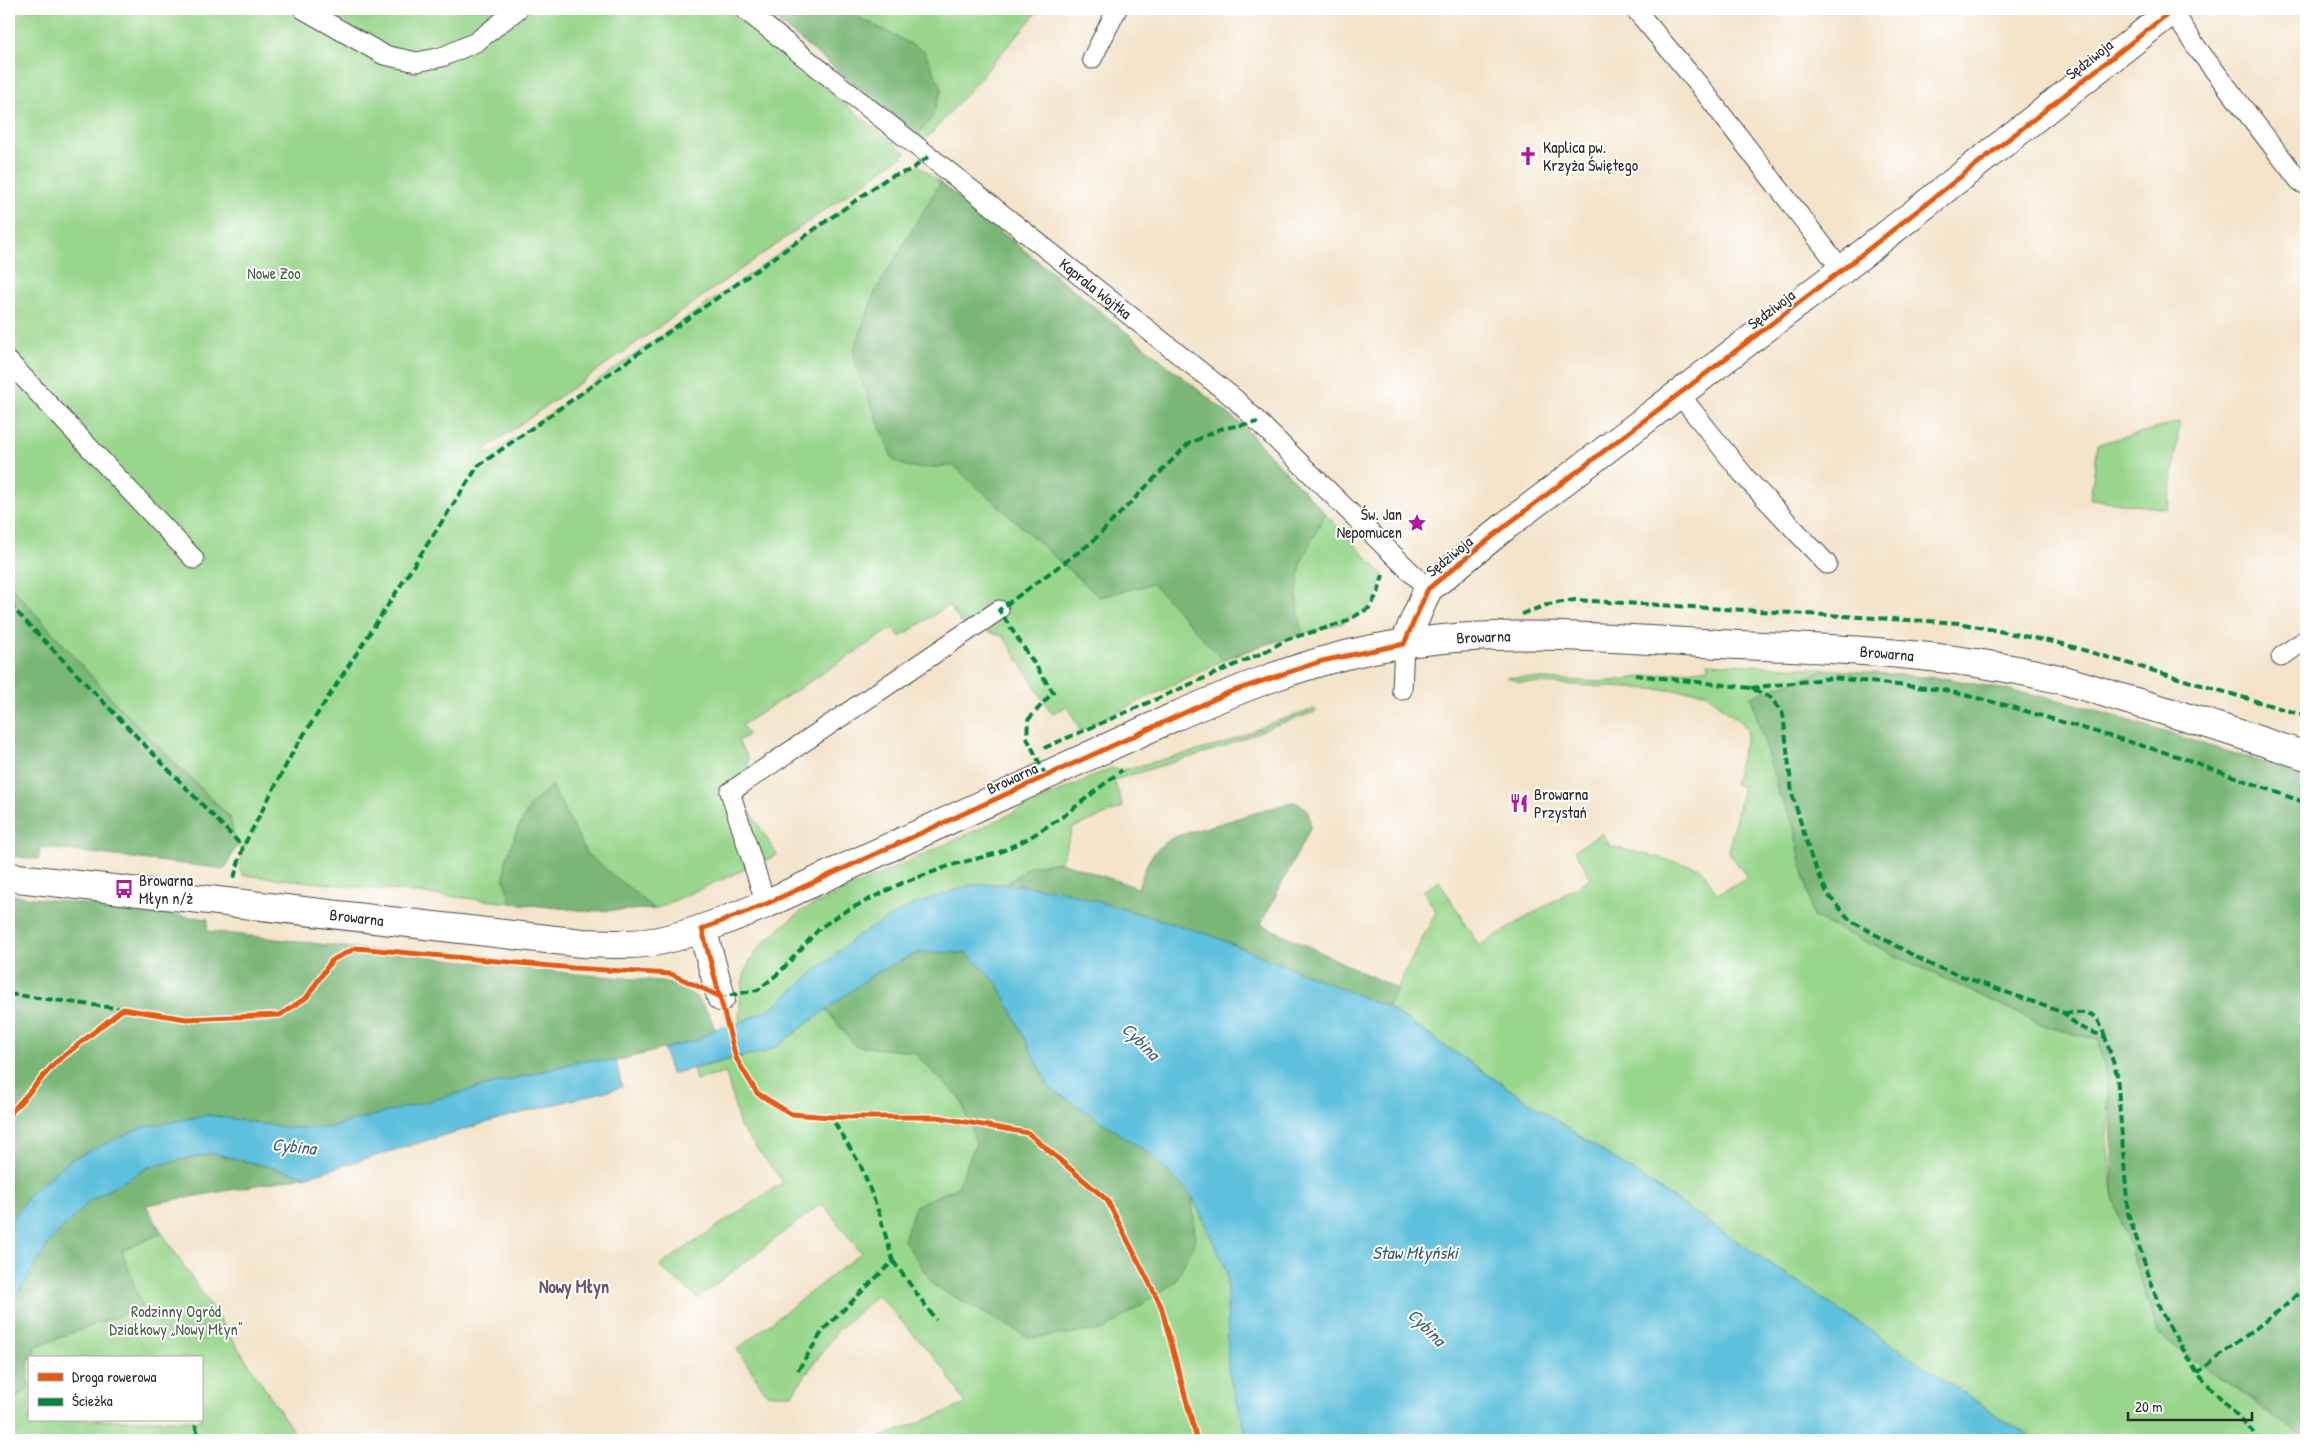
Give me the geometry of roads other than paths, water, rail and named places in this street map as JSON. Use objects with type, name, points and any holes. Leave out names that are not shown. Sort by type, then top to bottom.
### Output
[{"type":"street","name":"Sędziwoja","points":[[1404,644],[1428,589],[1508,524],[1842,270],[2173,10]]},
{"type":"street","name":"Browarna","points":[[9,877],[582,943],[626,944],[662,941],[702,929],[766,904],[1230,692],[1322,661],[1404,644],[1520,635],[1800,647],[1959,660],[2048,676],[2186,717],[2306,756]]},
{"type":"street","points":[[702,929],[721,997]]},
{"type":"lane","points":[[302,9],[384,55],[417,62],[442,57],[476,42],[518,9]]},
{"type":"lane","name":"Kaprala Wojtka","points":[[744,9],[1234,399],[1428,589]]},
{"type":"lane","points":[[1092,59],[1117,9]]},
{"type":"lane","points":[[1635,9],[1699,85],[1842,270]]},
{"type":"lane","points":[[2173,10],[2197,48],[2304,184]]},
{"type":"lane","points":[[9,362],[194,559]]},
{"type":"lane","points":[[1679,394],[1746,478],[1827,564]]},
{"type":"lane","points":[[766,904],[730,792],[999,610]]},
{"type":"lane","points":[[2281,658],[2306,639]]},
{"type":"lane","points":[[1402,690],[1404,644]]},
{"type":"water","name":"Staw Młyński","points":[[1006,884],[1058,890],[1207,934],[1387,1007],[2034,1440],[1248,1440],[1228,1370],[1227,1272],[1192,1196],[1150,1154],[1049,1087],[998,984],[967,953],[919,952],[874,974],[776,1047],[762,1053],[671,1074],[664,1049],[697,1040],[715,1029],[739,1023],[773,1007],[857,936],[913,905],[970,885]]},
{"type":"water","name":"Cybina","points":[[585,1060],[616,1061],[622,1087],[495,1120],[308,1176],[212,1153],[149,1167],[91,1200],[51,1240],[9,1307],[9,1226],[29,1194],[72,1159],[140,1128],[208,1115],[290,1128],[326,1128]]},
{"type":"place","name":"Kaplica pw. Krzyża Świętego","points":[[1528,156]]},
{"type":"place","name":"Św. Jan Nepomucen","points":[[1417,523]]},
{"type":"place","name":"Browarna Przystań","points":[[1519,803]]},
{"type":"place","name":"Browarna Młyn n/ż","points":[[124,889]]},
{"type":"district","name":"Nowy Młyn","points":[[574,1286]]},
{"type":"park label","name":"Nowe Zoo","points":[[274,273]]},
{"type":"park label","name":"Rodzinny Ogród Działkowy „Nowy Młyn”","points":[[176,1320]]}]
